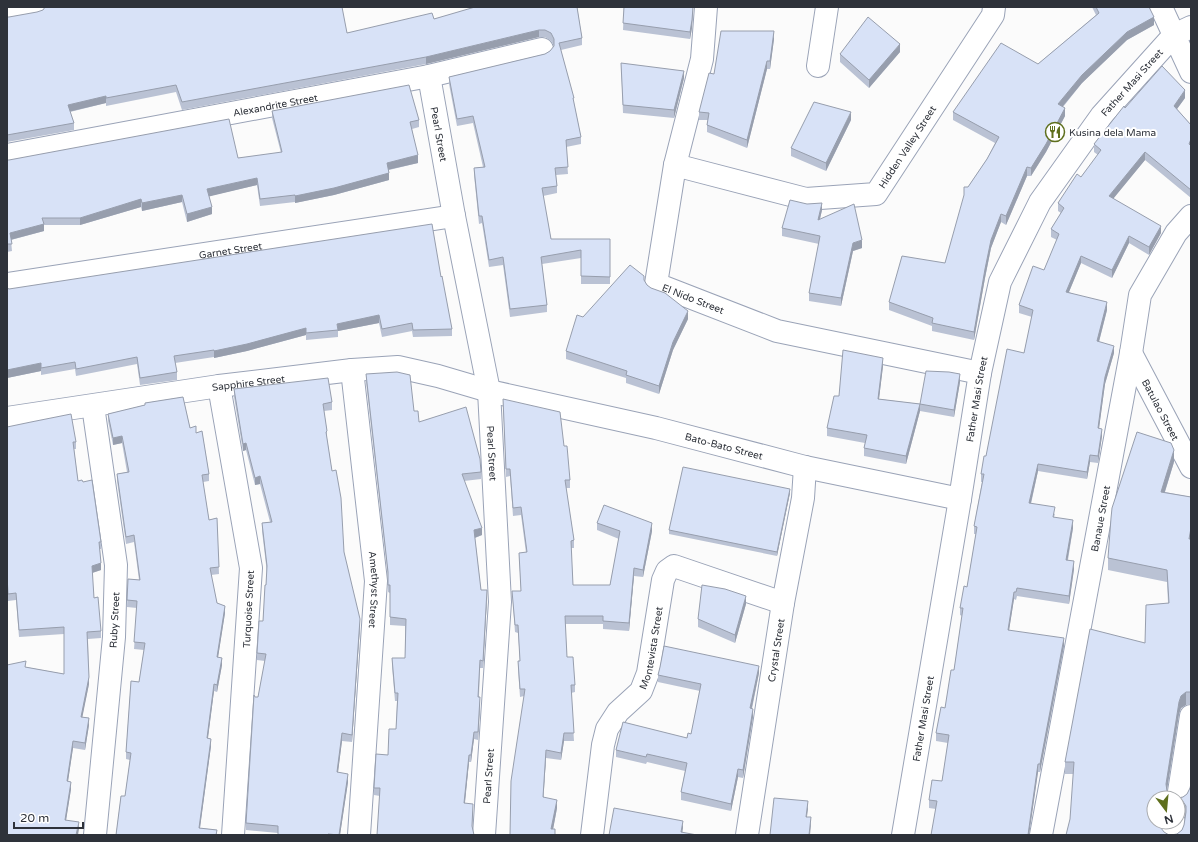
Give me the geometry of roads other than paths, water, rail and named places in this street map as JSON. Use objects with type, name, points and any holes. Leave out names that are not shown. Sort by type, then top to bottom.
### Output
[{"type":"street","points":[[7,12],[35,7]]},
{"type":"street","name":"El Nido Street","points":[[706,7],[702,59],[675,165],[656,284],[777,331],[980,373]]},
{"type":"street","points":[[818,66],[827,7]]},
{"type":"street","name":"Hidden Valley Street","points":[[675,165],[806,199],[876,194],[992,15],[994,7]]},
{"type":"street","points":[[1161,7],[1183,31],[1191,72]]},
{"type":"street","name":"Father Masi Street","points":[[903,835],[980,373],[1000,282],[1040,202],[1102,115],[1183,31]]},
{"type":"street","name":"Alexandrite Street","points":[[7,155],[429,76],[542,49]]},
{"type":"street","name":"Pearl Street","points":[[429,76],[454,216],[489,391],[500,602],[484,835]]},
{"type":"street","name":"Garnet Street","points":[[7,284],[454,216]]},
{"type":"street","name":"Banaue Street","points":[[1041,835],[1131,353],[1140,296],[1176,233],[1191,216]]},
{"type":"street","name":"Batulao Street","points":[[1131,353],[1191,467]]},
{"type":"street","name":"Sapphire Street","points":[[7,418],[219,386],[352,370],[398,367],[438,376],[489,391]]},
{"type":"street","name":"Amethyst Street","points":[[352,370],[376,581],[359,835]]},
{"type":"street","name":"Turquoise Street","points":[[219,386],[251,568],[233,835]]},
{"type":"street","name":"Bato-Bato Street","points":[[489,391],[656,428],[805,467],[960,498]]},
{"type":"street","name":"Ruby Street","points":[[93,406],[116,565],[114,637],[95,835]]},
{"type":"street","name":"Crystal Street","points":[[747,835],[783,603],[803,498],[805,467]]},
{"type":"street","name":"Montevista Street","points":[[592,835],[603,745],[607,729],[618,712],[641,691],[648,673],[664,580],[667,571],[674,566],[783,603]]},
{"type":"street","points":[[1179,790],[1191,716]]},
{"type":"place","name":"Kusina dela Mama","points":[[1055,132]]}]
